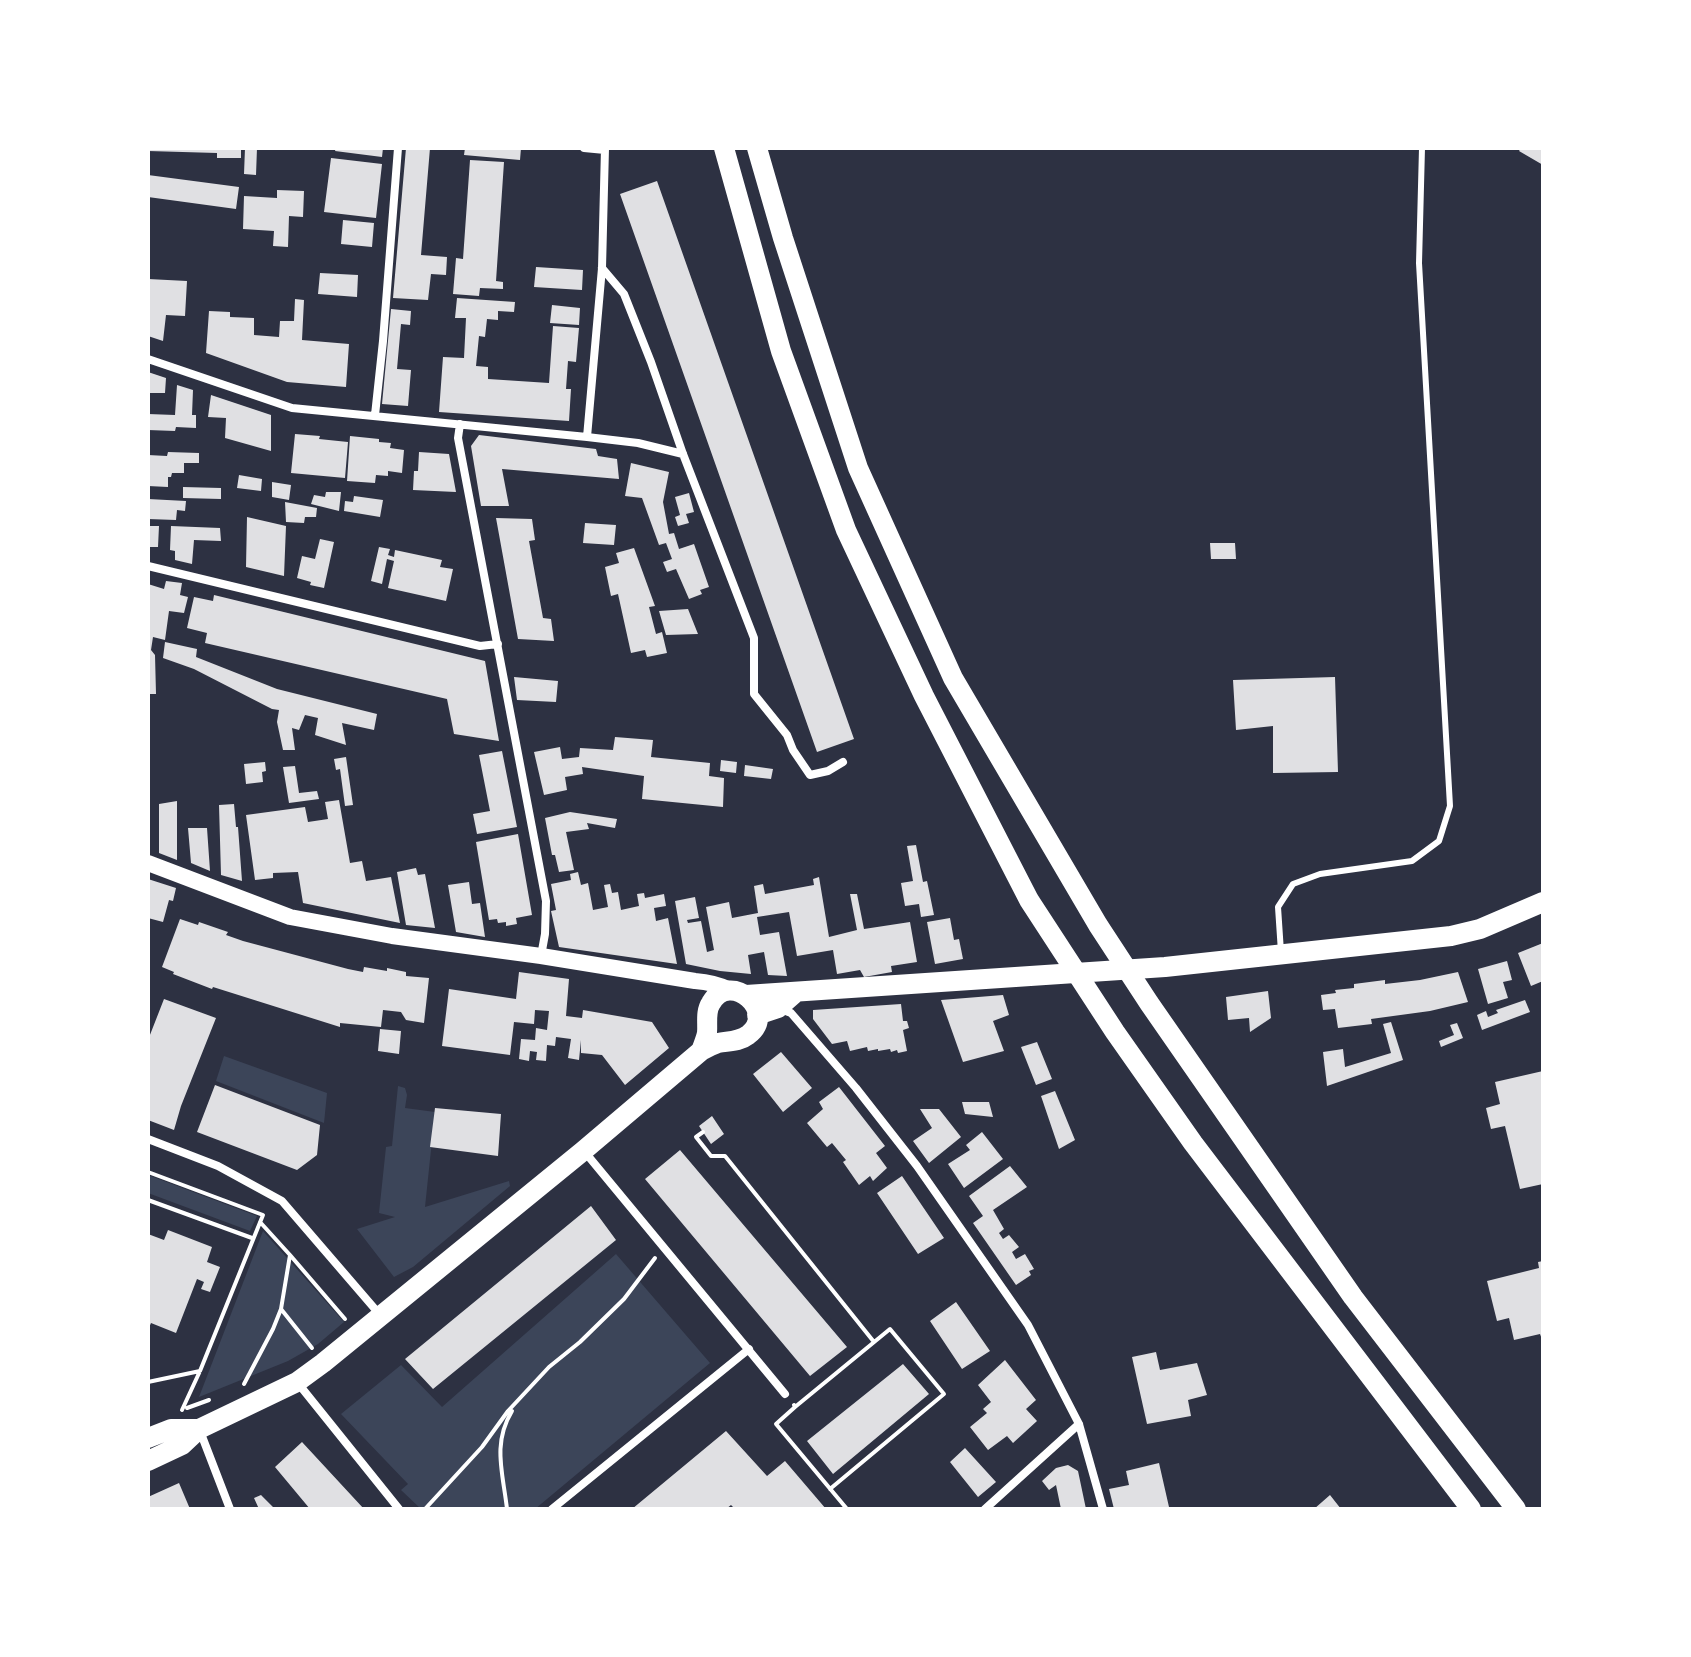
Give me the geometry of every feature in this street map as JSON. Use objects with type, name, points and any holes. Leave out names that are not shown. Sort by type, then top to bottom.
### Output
[{"type":"main road","points":[[724,148],[781,351],[846,530],[924,696],[1029,900],[1115,1032],[1193,1143],[1471,1509]]},
{"type":"main road","points":[[757,148],[858,468],[953,678],[1098,925],[1149,1003],[1353,1297],[1516,1509]]},
{"type":"main road","points":[[148,863],[290,917],[392,936],[719,984],[752,1000],[757,1015],[751,1032],[739,1040],[716,1044],[701,1051],[583,1151],[297,1382],[199,1429],[182,1445],[148,1461]]},
{"type":"main road","points":[[701,1051],[707,1036],[710,1004],[722,992],[795,993],[1165,967],[1281,955],[1451,936],[1480,929],[1543,902]]},
{"type":"main road","points":[[695,981],[710,1029],[731,1041]]},
{"type":"main road","points":[[757,1015],[778,1008],[795,993]]},
{"type":"main road","points":[[148,1438],[171,1429],[199,1429]]},
{"type":"street","points":[[375,415],[398,148]]},
{"type":"street","points":[[584,148],[605,149],[602,268],[587,437]]},
{"type":"street","points":[[602,268],[624,294],[754,638],[754,694],[787,735],[810,775],[828,771],[843,762]]},
{"type":"street","points":[[148,359],[292,408],[587,437],[638,443],[683,454]]},
{"type":"street","points":[[460,424],[458,438],[546,901],[541,956]]},
{"type":"street","points":[[148,566],[480,646],[498,644]]},
{"type":"street","points":[[778,1008],[791,1013],[856,1088],[917,1166],[1028,1325],[1079,1424],[1103,1509]]},
{"type":"street","points":[[148,1139],[218,1166],[282,1201],[381,1316]]},
{"type":"street","points":[[583,1151],[785,1394]]},
{"type":"street","points":[[552,1509],[749,1349]]},
{"type":"street","points":[[297,1382],[399,1509]]},
{"type":"street","points":[[985,1509],[1079,1424]]},
{"type":"street","points":[[199,1429],[230,1509]]},
{"type":"lane","points":[[1281,955],[1278,907],[1293,884],[1320,874],[1412,861],[1439,841],[1450,806],[1419,263],[1422,148]]},
{"type":"path","points":[[703,1132],[696,1137],[711,1156],[725,1156],[874,1342]]},
{"type":"path","points":[[148,1172],[263,1215],[182,1410]]},
{"type":"path","points":[[148,1200],[252,1238]]},
{"type":"path","points":[[260,1222],[350,1325]]},
{"type":"path","points":[[425,1509],[549,1367],[624,1299],[664,1247]]},
{"type":"path","points":[[255,1382],[242,1388],[281,1309],[290,1255]]},
{"type":"path","points":[[281,1309],[315,1352]]},
{"type":"path","points":[[830,1489],[944,1394],[890,1329],[776,1424],[830,1489],[847,1509]]},
{"type":"path","points":[[148,1382],[200,1371]]},
{"type":"path","points":[[785,1394],[795,1407]]},
{"type":"path","points":[[171,1414],[216,1397]]},
{"type":"path","points":[[507,1509],[499,1446],[516,1403]]},
{"type":"shaded area","points":[[224,1056],[327,1093],[324,1123],[216,1081]]},
{"type":"shaded area","points":[[398,1086],[405,1088],[405,1108],[435,1112],[425,1207],[509,1181],[510,1186],[413,1267],[394,1277],[357,1229],[395,1217],[379,1213],[386,1147],[392,1146]]},
{"type":"shaded area","points":[[148,1175],[257,1216],[250,1231],[148,1193]]},
{"type":"shaded area","points":[[263,1231],[344,1322],[318,1344],[288,1361],[199,1397]]},
{"type":"shaded area","points":[[616,1254],[710,1363],[535,1509],[421,1509],[401,1490],[408,1484],[341,1414],[401,1365],[442,1407]]},
{"type":"building","points":[[148,148],[241,148],[241,158],[217,158],[217,153],[148,151]]},
{"type":"building","points":[[245,148],[257,148],[256,175],[244,174]]},
{"type":"building","points":[[336,148],[383,148],[382,157],[335,151]]},
{"type":"building","points":[[406,148],[430,148],[421,255],[447,257],[446,275],[431,274],[428,300],[393,298]]},
{"type":"building","points":[[465,148],[521,148],[520,160],[464,155]]},
{"type":"building","points":[[1521,148],[1543,148],[1543,165],[1519,151]]},
{"type":"building","points":[[331,158],[382,164],[376,218],[324,212]]},
{"type":"building","points":[[470,160],[504,162],[496,281],[503,282],[503,289],[480,288],[479,296],[453,294],[456,258],[463,259]]},
{"type":"building","points":[[148,175],[239,187],[236,209],[148,197]]},
{"type":"building","points":[[657,181],[854,739],[817,752],[620,194]]},
{"type":"building","points":[[277,190],[304,191],[303,217],[289,216],[288,247],[273,246],[274,231],[243,229],[244,196],[277,198]]},
{"type":"building","points":[[343,220],[374,223],[372,247],[341,244]]},
{"type":"building","points":[[536,267],[583,270],[582,290],[534,287]]},
{"type":"building","points":[[320,273],[358,275],[357,297],[318,294]]},
{"type":"building","points":[[148,279],[187,281],[185,316],[166,315],[163,341],[148,336]]},
{"type":"building","points":[[457,298],[515,302],[514,312],[498,311],[498,320],[487,319],[485,337],[479,336],[476,366],[488,367],[488,379],[549,383],[553,326],[579,328],[576,362],[568,361],[566,389],[571,389],[569,421],[439,412],[443,357],[464,358],[466,318],[455,318]]},
{"type":"building","points":[[295,299],[304,300],[302,340],[349,344],[346,387],[287,382],[206,353],[209,311],[230,312],[230,317],[254,318],[254,335],[279,337],[280,321],[294,321]]},
{"type":"building","points":[[552,305],[580,308],[579,325],[550,323]]},
{"type":"building","points":[[391,309],[411,311],[410,325],[401,324],[397,369],[411,370],[408,406],[382,404]]},
{"type":"building","points":[[148,372],[166,378],[165,393],[148,393]]},
{"type":"building","points":[[177,385],[193,390],[192,415],[196,415],[196,428],[148,430],[148,414],[175,415]]},
{"type":"building","points":[[211,395],[271,415],[271,451],[225,438],[226,418],[208,417]]},
{"type":"building","points":[[295,434],[348,442],[345,478],[291,473]]},
{"type":"building","points":[[479,435],[596,449],[598,456],[617,459],[619,479],[502,469],[509,506],[481,506],[471,446]]},
{"type":"building","points":[[350,436],[379,439],[379,442],[391,443],[390,448],[404,450],[402,473],[388,471],[388,476],[376,475],[375,483],[347,481]]},
{"type":"building","points":[[168,452],[199,453],[199,463],[184,463],[184,473],[172,473],[168,477],[168,487],[148,486],[148,455],[167,456]]},
{"type":"building","points":[[419,452],[449,454],[456,492],[413,490]]},
{"type":"building","points":[[631,463],[669,472],[663,502],[669,534],[674,533],[679,549],[694,544],[709,587],[700,590],[702,594],[689,599],[676,569],[667,572],[663,562],[672,559],[666,543],[659,545],[642,498],[625,496]]},
{"type":"building","points":[[239,475],[262,479],[261,491],[237,488]]},
{"type":"building","points":[[272,482],[291,485],[289,500],[272,497]]},
{"type":"building","points":[[183,487],[221,488],[221,499],[183,498]]},
{"type":"building","points":[[326,492],[341,492],[339,511],[311,504],[314,495],[325,497]]},
{"type":"building","points":[[689,493],[694,512],[686,514],[689,523],[678,526],[675,517],[680,515],[675,497]]},
{"type":"building","points":[[354,496],[383,500],[380,517],[344,511],[345,501],[353,502]]},
{"type":"building","points":[[148,499],[186,501],[185,511],[177,510],[176,520],[148,519]]},
{"type":"building","points":[[285,502],[317,508],[316,517],[305,517],[304,523],[286,522]]},
{"type":"building","points":[[247,517],[286,526],[284,576],[246,567]]},
{"type":"building","points":[[496,518],[532,519],[535,540],[529,541],[543,618],[551,619],[554,641],[518,639]]},
{"type":"building","points":[[585,523],[616,525],[614,545],[583,543]]},
{"type":"building","points":[[148,526],[159,526],[158,547],[148,547]]},
{"type":"building","points":[[171,526],[220,528],[221,541],[194,540],[192,564],[175,560],[175,551],[170,550]]},
{"type":"building","points":[[320,539],[334,542],[324,588],[297,578],[302,556],[315,559]]},
{"type":"building","points":[[1210,543],[1235,543],[1236,559],[1211,559]]},
{"type":"building","points":[[379,547],[390,549],[388,555],[394,557],[395,550],[442,560],[440,567],[453,569],[446,601],[388,588],[394,561],[387,559],[382,584],[371,581]]},
{"type":"building","points":[[634,548],[655,606],[649,607],[656,634],[662,632],[667,653],[647,657],[645,650],[631,653],[618,594],[611,596],[605,567],[619,563],[616,553]]},
{"type":"building","points":[[166,581],[182,583],[180,595],[188,597],[184,613],[169,611],[165,640],[153,637],[151,650],[155,655],[156,694],[148,694],[148,584],[164,589]]},
{"type":"building","points":[[214,595],[485,661],[499,741],[454,734],[447,699],[205,643],[207,633],[187,628],[194,597],[213,601]]},
{"type":"building","points":[[688,609],[698,634],[666,635],[659,611]]},
{"type":"building","points":[[165,642],[197,649],[196,657],[277,689],[377,714],[374,730],[342,723],[346,745],[315,735],[318,718],[305,715],[299,730],[292,728],[295,750],[283,750],[277,722],[279,710],[194,669],[163,658]]},
{"type":"building","points":[[514,677],[558,681],[556,702],[517,700]]},
{"type":"building","points":[[1335,677],[1338,772],[1273,773],[1273,726],[1236,730],[1233,680]]},
{"type":"building","points":[[615,737],[653,740],[651,757],[710,763],[709,776],[724,778],[723,807],[642,799],[644,776],[582,767],[583,774],[565,777],[567,790],[544,795],[534,752],[560,747],[562,759],[579,757],[580,748],[613,750]]},
{"type":"building","points":[[502,751],[517,827],[477,834],[473,814],[490,811],[479,755]]},
{"type":"building","points":[[346,757],[353,805],[345,806],[340,769],[336,770],[334,759]]},
{"type":"building","points":[[721,760],[737,762],[736,773],[720,771]]},
{"type":"building","points":[[265,762],[263,782],[246,784],[244,764]]},
{"type":"building","points":[[745,765],[773,769],[771,779],[744,776]]},
{"type":"building","points":[[295,766],[299,793],[317,791],[319,799],[289,803],[283,767]]},
{"type":"building","points":[[339,800],[350,863],[362,861],[366,881],[391,877],[400,923],[303,903],[298,872],[273,873],[273,878],[255,880],[246,815],[305,807],[308,822],[328,819],[325,802]]},
{"type":"building","points":[[177,801],[177,860],[159,853],[159,804]]},
{"type":"building","points":[[234,804],[242,881],[221,875],[219,805]]},
{"type":"building","points":[[570,812],[617,819],[615,828],[587,823],[589,829],[566,832],[574,870],[559,872],[555,855],[552,855],[545,818]]},
{"type":"building","points":[[188,828],[207,828],[210,871],[191,863]]},
{"type":"building","points":[[518,834],[532,915],[516,918],[517,924],[506,926],[506,922],[489,920],[476,842]]},
{"type":"building","points":[[916,845],[923,882],[927,881],[934,915],[921,917],[919,904],[905,906],[901,883],[913,881],[907,846]]},
{"type":"building","points":[[416,868],[418,875],[425,874],[435,928],[406,925],[397,872]]},
{"type":"building","points":[[578,872],[581,885],[588,883],[593,910],[608,907],[604,885],[610,884],[612,893],[618,892],[621,910],[639,906],[637,894],[644,893],[645,898],[664,894],[666,906],[654,908],[656,921],[668,918],[677,964],[559,947],[551,911],[556,910],[551,884],[571,880],[570,874]]},
{"type":"building","points":[[819,877],[829,937],[857,930],[850,894],[857,894],[864,929],[910,922],[917,962],[891,966],[892,972],[864,977],[860,970],[837,974],[833,950],[797,956],[789,912],[757,917],[760,935],[779,932],[787,976],[768,975],[764,952],[748,955],[751,974],[686,964],[675,901],[695,897],[699,918],[687,920],[688,923],[701,921],[707,952],[714,950],[706,907],[729,902],[732,918],[758,913],[754,886],[763,884],[765,894],[814,885],[813,879]]},
{"type":"building","points":[[148,879],[176,888],[163,922],[148,918]]},
{"type":"building","points":[[469,882],[472,904],[480,903],[485,937],[456,932],[448,885]]},
{"type":"building","points":[[950,918],[954,940],[959,939],[963,959],[935,964],[927,922]]},
{"type":"building","points":[[180,919],[228,932],[226,935],[243,941],[348,969],[363,972],[364,967],[387,971],[387,968],[406,972],[406,976],[429,978],[424,1023],[406,1020],[401,1012],[383,1010],[381,1027],[340,1023],[340,1027],[212,989],[173,974],[162,967]]},
{"type":"building","points":[[1543,943],[1543,981],[1531,986],[1518,953]]},
{"type":"building","points":[[1507,961],[1512,980],[1503,982],[1508,998],[1488,1004],[1478,969]]},
{"type":"building","points":[[519,972],[569,979],[566,1016],[582,1018],[583,1010],[652,1022],[669,1048],[625,1085],[602,1055],[581,1053],[581,1040],[579,1060],[568,1058],[571,1039],[556,1037],[555,1046],[547,1045],[546,1061],[536,1060],[537,1052],[530,1051],[529,1061],[519,1059],[521,1039],[535,1040],[536,1028],[547,1030],[549,1011],[535,1010],[534,1024],[514,1022],[510,1055],[442,1046],[449,989],[516,999]]},
{"type":"building","points":[[1458,972],[1468,1002],[1371,1019],[1372,1024],[1338,1028],[1335,1009],[1323,1010],[1321,995],[1354,988],[1354,984],[1420,980]]},
{"type":"building","points":[[1268,991],[1271,1018],[1250,1032],[1249,1018],[1228,1020],[1226,997]]},
{"type":"building","points":[[1003,995],[1009,1015],[993,1021],[1004,1051],[963,1062],[941,1000]]},
{"type":"building","points":[[164,999],[216,1018],[174,1130],[148,1120],[148,1040]]},
{"type":"building","points":[[1525,1000],[1530,1012],[1482,1030],[1477,1015],[1486,1011],[1488,1017],[1498,1013],[1496,1010]]},
{"type":"building","points":[[901,1004],[903,1021],[907,1021],[909,1028],[903,1030],[907,1051],[898,1053],[890,1049],[868,1051],[867,1047],[850,1051],[847,1041],[832,1044],[813,1019],[813,1010]]},
{"type":"building","points":[[1391,1022],[1403,1060],[1327,1086],[1323,1052],[1343,1049],[1345,1067],[1391,1053],[1383,1024]]},
{"type":"building","points":[[1457,1023],[1463,1038],[1441,1047],[1439,1041],[1454,1035],[1450,1025]]},
{"type":"building","points":[[380,1029],[401,1031],[399,1054],[378,1051]]},
{"type":"building","points":[[1037,1042],[1052,1079],[1036,1085],[1021,1047]]},
{"type":"building","points":[[781,1052],[812,1088],[783,1112],[753,1074]]},
{"type":"building","points":[[1543,1071],[1543,1184],[1520,1189],[1505,1126],[1491,1129],[1486,1108],[1500,1104],[1495,1082]]},
{"type":"building","points":[[215,1085],[320,1125],[317,1155],[297,1170],[197,1132]]},
{"type":"building","points":[[839,1087],[885,1146],[876,1153],[887,1168],[873,1181],[870,1176],[859,1185],[843,1162],[846,1160],[832,1143],[827,1147],[807,1123],[823,1109],[819,1102]]},
{"type":"building","points":[[1055,1091],[1075,1140],[1059,1149],[1041,1096]]},
{"type":"building","points":[[962,1102],[989,1102],[993,1117],[965,1114]]},
{"type":"building","points":[[435,1108],[501,1114],[498,1156],[430,1147]]},
{"type":"building","points":[[920,1109],[939,1109],[961,1137],[929,1163],[913,1141],[932,1128]]},
{"type":"building","points":[[712,1116],[724,1134],[711,1144],[699,1126]]},
{"type":"building","points":[[982,1132],[1003,1159],[964,1188],[948,1164],[970,1150],[966,1145]]},
{"type":"building","points":[[680,1150],[847,1347],[810,1376],[645,1179]]},
{"type":"building","points":[[1010,1166],[1027,1187],[993,1210],[1004,1229],[999,1233],[1003,1239],[1009,1235],[1019,1247],[1012,1252],[1016,1259],[1025,1254],[1034,1269],[1029,1271],[1031,1275],[1016,1285],[973,1223],[983,1216],[969,1196]]},
{"type":"building","points":[[902,1176],[944,1238],[918,1254],[877,1193]]},
{"type":"building","points":[[591,1206],[616,1240],[433,1389],[405,1359]]},
{"type":"building","points":[[168,1230],[212,1247],[207,1262],[220,1267],[210,1292],[201,1289],[204,1282],[197,1279],[176,1333],[151,1323],[148,1330],[148,1234],[164,1240]]},
{"type":"building","points":[[1543,1261],[1543,1342],[1540,1334],[1514,1340],[1509,1318],[1497,1321],[1487,1281],[1539,1268],[1538,1262]]},
{"type":"building","points":[[956,1302],[990,1351],[962,1369],[930,1321]]},
{"type":"building","points":[[1156,1352],[1160,1370],[1197,1363],[1207,1395],[1188,1400],[1191,1416],[1147,1424],[1132,1357]]},
{"type":"building","points":[[1005,1360],[1036,1400],[1026,1409],[1037,1421],[1013,1443],[1007,1436],[988,1450],[970,1427],[987,1413],[983,1409],[991,1402],[978,1385]]},
{"type":"building","points":[[903,1364],[929,1394],[833,1474],[807,1441]]},
{"type":"building","points":[[726,1431],[767,1476],[785,1461],[826,1509],[735,1509],[731,1505],[726,1509],[632,1509]]},
{"type":"building","points":[[302,1442],[364,1509],[310,1509],[275,1467]]},
{"type":"building","points":[[965,1448],[996,1482],[978,1497],[950,1462]]},
{"type":"building","points":[[1159,1463],[1169,1507],[1114,1509],[1109,1489],[1129,1485],[1126,1471]]},
{"type":"building","points":[[1068,1465],[1078,1471],[1086,1509],[1061,1509],[1056,1485],[1049,1490],[1042,1481],[1056,1468]]},
{"type":"building","points":[[179,1483],[190,1509],[148,1509],[148,1497]]},
{"type":"building","points":[[261,1495],[275,1509],[259,1509],[254,1498]]},
{"type":"building","points":[[1330,1495],[1341,1509],[1314,1509]]}]
